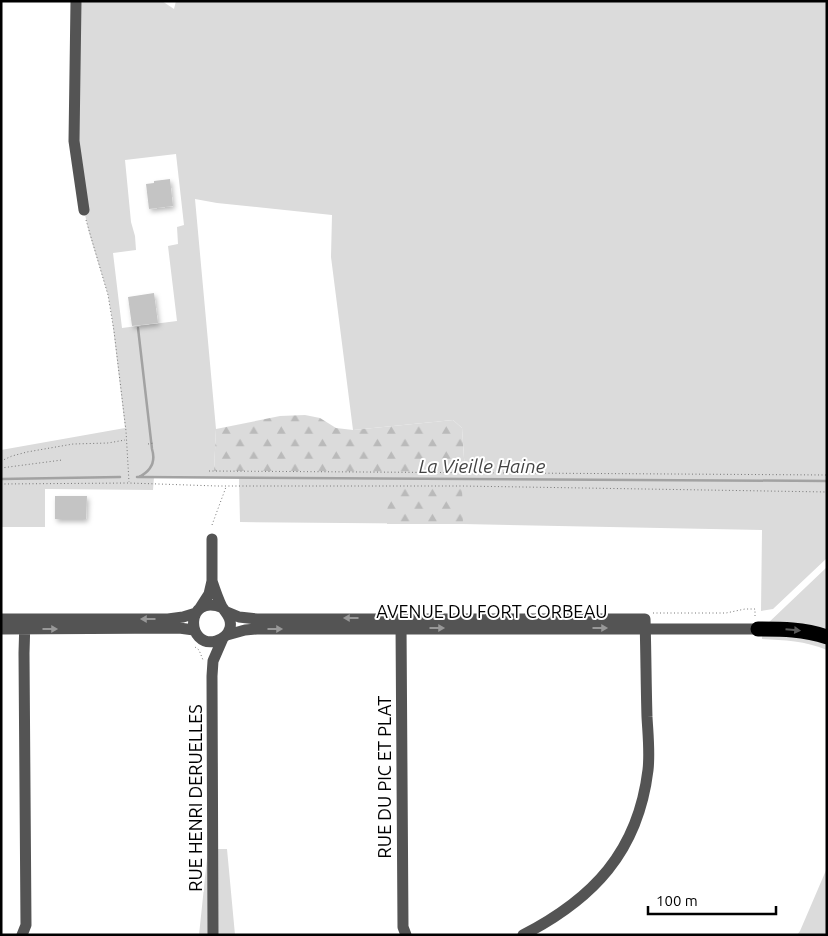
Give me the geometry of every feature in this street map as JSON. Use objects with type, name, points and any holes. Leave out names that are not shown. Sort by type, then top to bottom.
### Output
[{"type":"highway","points":[[758,629],[794,630],[816,633],[827,637]]},
{"type":"street","points":[[76,1],[74,141],[84,210]]},
{"type":"street","points":[[198,634],[193,624],[194,618],[209,594],[212,581],[212,539]]},
{"type":"street","points":[[1,619],[25,624],[179,628],[198,634],[207,641],[218,641],[229,630],[230,618],[216,593],[212,581]]},
{"type":"street","points":[[1,629],[25,624],[183,617],[211,604],[225,610]]},
{"type":"street","name":"AVENUE DU FORT CORBEAU","points":[[225,610],[239,617],[256,619],[401,624],[645,624],[726,620],[758,629]]},
{"type":"street","points":[[22,935],[26,925],[25,624]]},
{"type":"street","name":"AVENUE DU FORT CORBEAU","points":[[225,636],[245,630],[257,629],[401,624]]},
{"type":"street","name":"RUE DU PIC ET PLAT","points":[[401,624],[403,927],[406,935]]},
{"type":"street","points":[[523,935],[548,922],[573,905],[600,880],[617,858],[632,828],[643,797],[648,770],[645,624]]},
{"type":"street","name":"RUE HENRI DERUELLES","points":[[198,634],[213,661]]},
{"type":"street","name":"RUE HENRI DERUELLES","points":[[213,935],[213,661],[225,636]]},
{"type":"path","points":[[84,210],[108,295],[126,440],[129,483]]},
{"type":"path","points":[[1,461],[36,450],[73,444],[108,443],[126,440]]},
{"type":"path","points":[[148,444],[154,443]]},
{"type":"path","points":[[1,468],[62,460]]},
{"type":"path","points":[[209,471],[827,475]]},
{"type":"path","points":[[1,484],[129,483],[226,486],[462,486],[827,492]]},
{"type":"path","points":[[212,525],[226,486]]},
{"type":"green space","points":[[76,1],[162,1],[174,9],[176,1],[827,1],[827,558],[773,609],[761,611],[762,530],[240,522],[239,478],[154,477],[153,490],[45,489],[45,527],[1,527],[1,450],[125,428],[108,295],[89,233],[74,141]],"holes":[[[176,154],[184,225],[177,227],[178,244],[168,246],[177,321],[122,328],[113,253],[136,250],[131,222],[125,160]],[[195,199],[332,215],[331,257],[353,430],[453,420],[462,428],[465,472],[214,471],[216,429]]]},
{"type":"green space","points":[[305,415],[320,418],[336,428],[353,430],[453,420],[462,428],[465,473],[214,471],[216,429],[280,416]]},
{"type":"green space","points":[[388,485],[462,486],[463,524],[387,524]]},
{"type":"green space","points":[[827,567],[827,632],[766,625]]},
{"type":"green space","points":[[762,634],[807,638],[827,644],[827,650],[803,643],[762,639]]},
{"type":"green space","points":[[208,849],[227,849],[235,935],[199,935]]},
{"type":"green space","points":[[827,868],[827,935],[797,935],[800,931]]},
{"type":"building","points":[[170,179],[173,206],[149,209],[146,184]]},
{"type":"building","points":[[154,293],[158,323],[132,326],[128,297]]},
{"type":"building","points":[[55,496],[87,496],[86,519],[55,519]]},
{"type":"waterway","points":[[138,328],[153,458],[152,466],[139,477]]},
{"type":"waterway","name":"La Vieille Haine","points":[[1,479],[120,477]]},
{"type":"waterway","name":"La Vieille Haine","points":[[137,477],[827,481]]}]
